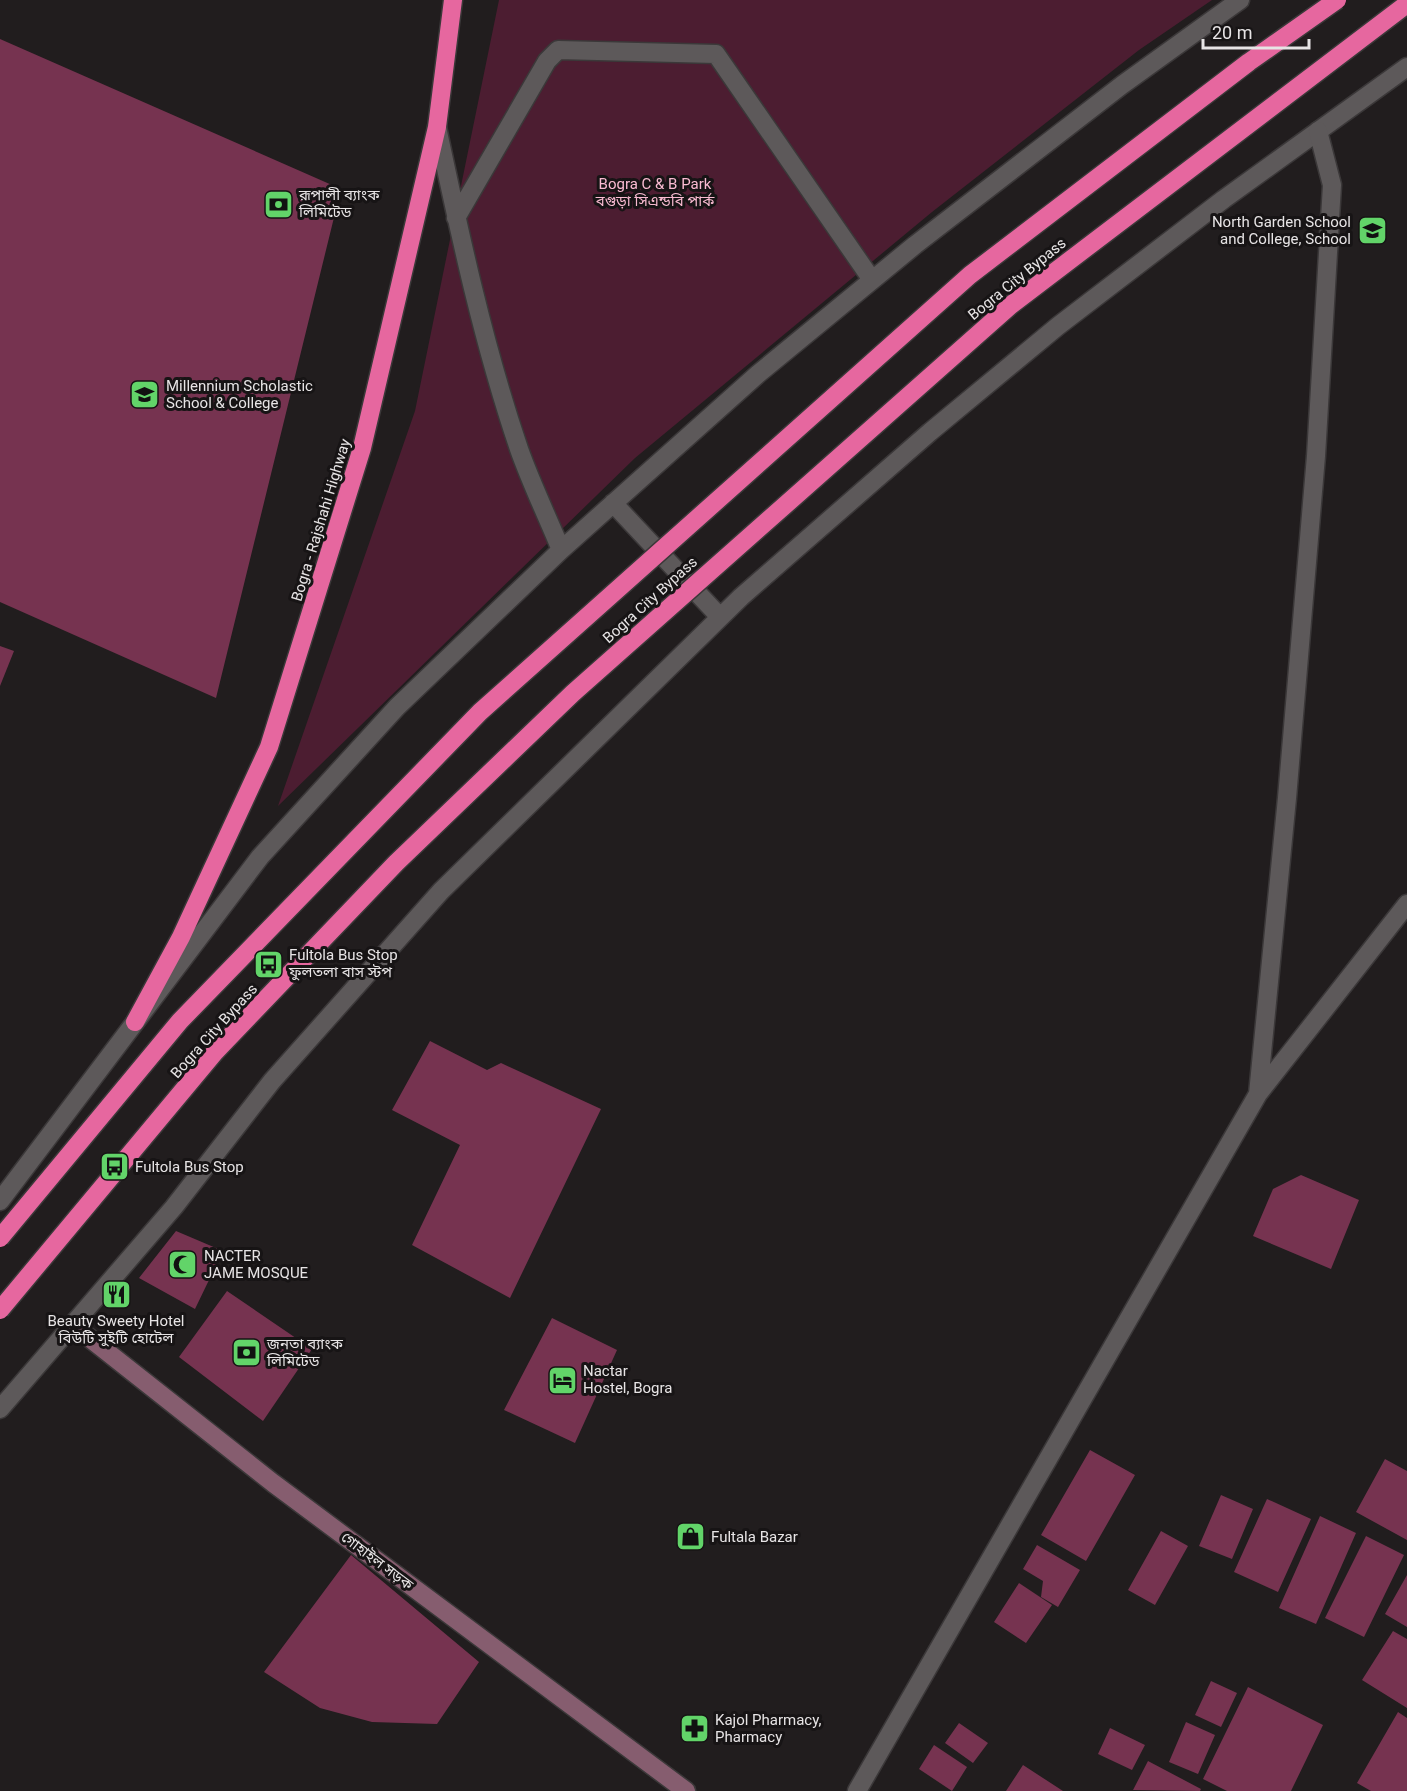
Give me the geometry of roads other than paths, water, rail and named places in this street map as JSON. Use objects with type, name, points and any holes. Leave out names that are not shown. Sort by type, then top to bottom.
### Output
[{"type":"highway","name":"Bogra - Rajshahi Highway","points":[[135,1022],[180,937],[269,747],[362,448],[437,127],[453,0]]},
{"type":"highway","name":"Bogra City Bypass","points":[[0,1238],[180,1021],[480,712],[970,275],[1249,63],[1337,0]]},
{"type":"highway","name":"Bogra City Bypass","points":[[0,1310],[216,1052],[396,863],[573,693],[1011,304],[1407,4]]},
{"type":"main road","name":"গোহাইল সড়ক","points":[[73,1325],[273,1483],[686,1791]]},
{"type":"street","points":[[0,1201],[260,857],[397,707],[561,550],[758,374],[872,280],[1122,84],[1240,0]]},
{"type":"street","points":[[456,218],[547,61],[558,50],[716,54],[872,280]]},
{"type":"street","points":[[0,1409],[174,1208],[272,1081],[441,891],[720,617],[930,432],[1058,326],[1224,199],[1407,67]]},
{"type":"street","points":[[437,127],[456,218],[488,347],[520,450],[561,550]]},
{"type":"street","points":[[1258,1094],[1287,798],[1317,444],[1332,185],[1318,131]]},
{"type":"street","points":[[613,503],[720,617]]},
{"type":"street","points":[[857,1791],[1258,1094],[1407,904]]},
{"type":"place","name":"রূপালী ব্যাংক লিমিটেড","points":[[278,204]]},
{"type":"place","name":"North Garden School and College, School","points":[[1372,231]]},
{"type":"place","name":"Millennium Scholastic School & College","points":[[145,395]]},
{"type":"place","name":"Fultola Bus Stop ফুলতলা বাস স্টপ","points":[[268,964]]},
{"type":"place","name":"Fultola Bus Stop","points":[[114,1167]]},
{"type":"place","name":"NACTER JAME MOSQUE","points":[[183,1265]]},
{"type":"place","name":"Beauty Sweety Hotel বিউটি সুইটি হোটেল","points":[[116,1294]]},
{"type":"place","name":"জনতা ব্যাংক লিমিটেড","points":[[246,1353]]},
{"type":"place","name":"Nactar Hostel, Bogra","points":[[562,1380]]},
{"type":"place","name":"Fultala Bazar","points":[[690,1537]]},
{"type":"place","name":"Kajol Pharmacy, Pharmacy","points":[[694,1729]]},
{"type":"park label","name":"Bogra C & B Park বগুড়া সিএন্ডবি পার্ক","points":[[655,192]]}]
